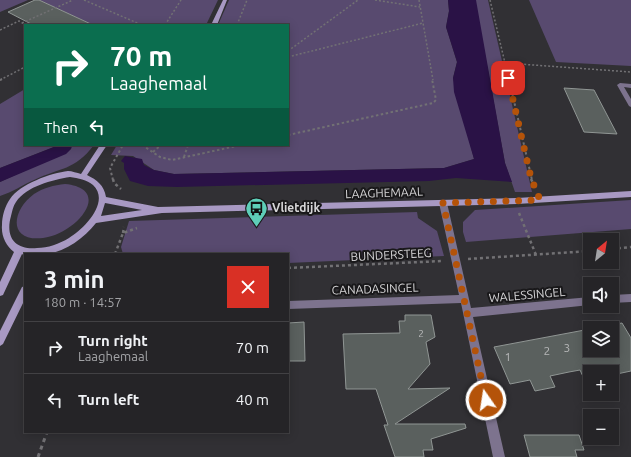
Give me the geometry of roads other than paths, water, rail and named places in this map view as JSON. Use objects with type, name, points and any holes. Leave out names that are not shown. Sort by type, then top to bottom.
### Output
[{"type":"street","points":[[214,24],[225,0]]},
{"type":"street","points":[[631,86],[620,85],[631,105]]},
{"type":"street","points":[[82,176],[103,146]]},
{"type":"street","points":[[70,174],[82,176],[93,180],[100,188],[102,199],[101,208],[95,220],[76,238],[62,246],[45,252],[19,251],[6,243],[1,235],[0,223],[2,212],[14,199],[35,183],[56,176],[70,174]]},
{"type":"street","name":"LAAGHEMAAL","points":[[95,220],[162,210],[540,200],[631,194]]},
{"type":"street","name":"LAAGHEMAAL","points":[[102,199],[162,210]]},
{"type":"street","points":[[443,203],[454,260],[500,457]]},
{"type":"street","points":[[0,292],[19,251]]},
{"type":"street","points":[[0,341],[24,292]]},
{"type":"street","points":[[619,299],[631,298]]},
{"type":"street","name":"CANADASINGEL","points":[[289,305],[463,299]]},
{"type":"street","name":"WALESSINGEL","points":[[467,313],[583,303]]},
{"type":"place","name":"Vlietdijk","points":[[256,228]]}]
